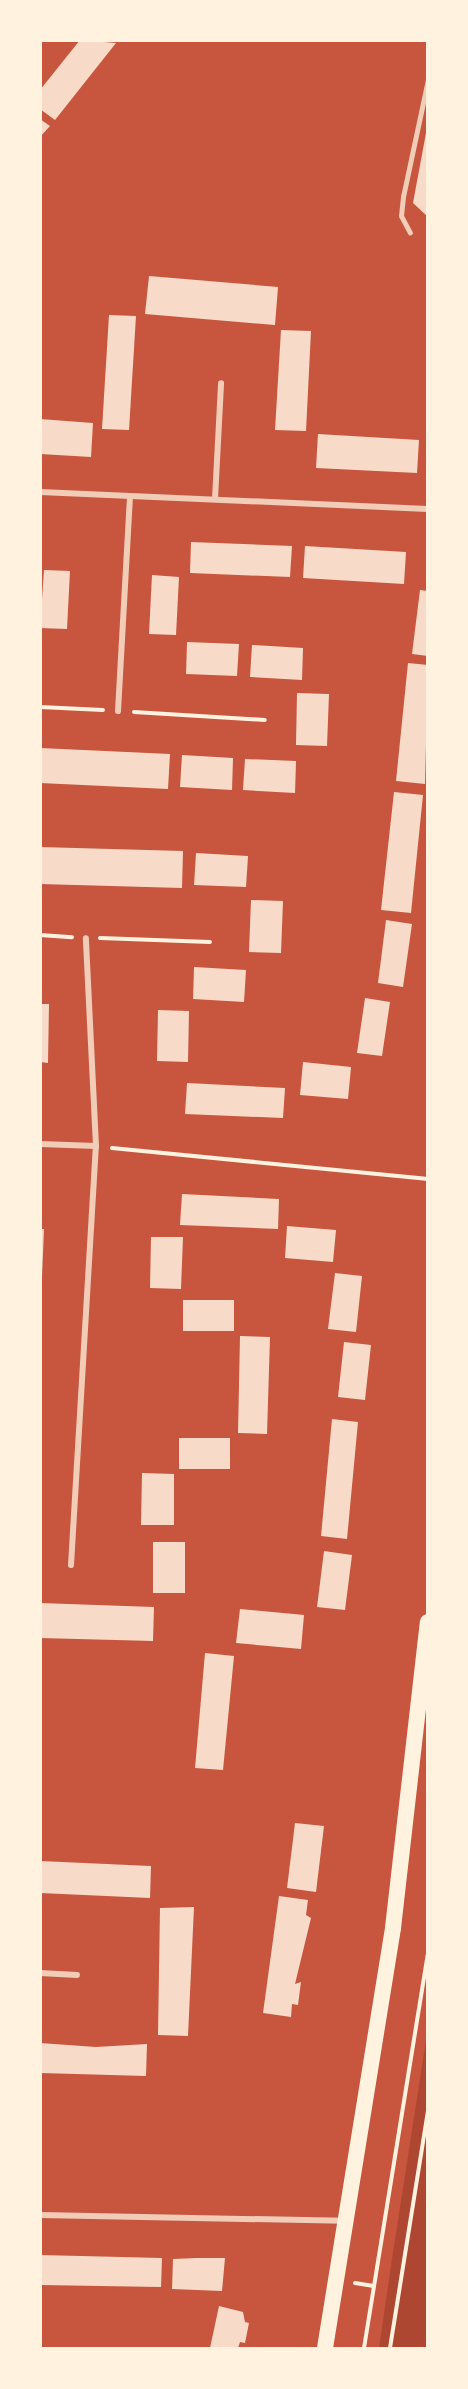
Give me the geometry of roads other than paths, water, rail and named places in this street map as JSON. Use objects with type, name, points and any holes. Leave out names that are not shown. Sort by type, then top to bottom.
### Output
[{"type":"highway","points":[[325,2349],[348,2221],[406,1829],[428,1622]]},
{"type":"street","points":[[215,499],[220,383]]},
{"type":"street","points":[[40,492],[130,498],[215,499],[428,509]]},
{"type":"street","points":[[118,711],[130,498]]},
{"type":"street","points":[[71,1565],[96,1146],[87,938]]},
{"type":"street","points":[[40,1144],[96,1146]]},
{"type":"street","points":[[40,1973],[77,1975]]},
{"type":"street","points":[[40,2215],[348,2221]]},
{"type":"lane","points":[[410,233],[401,216],[402,207],[428,79]]}]
